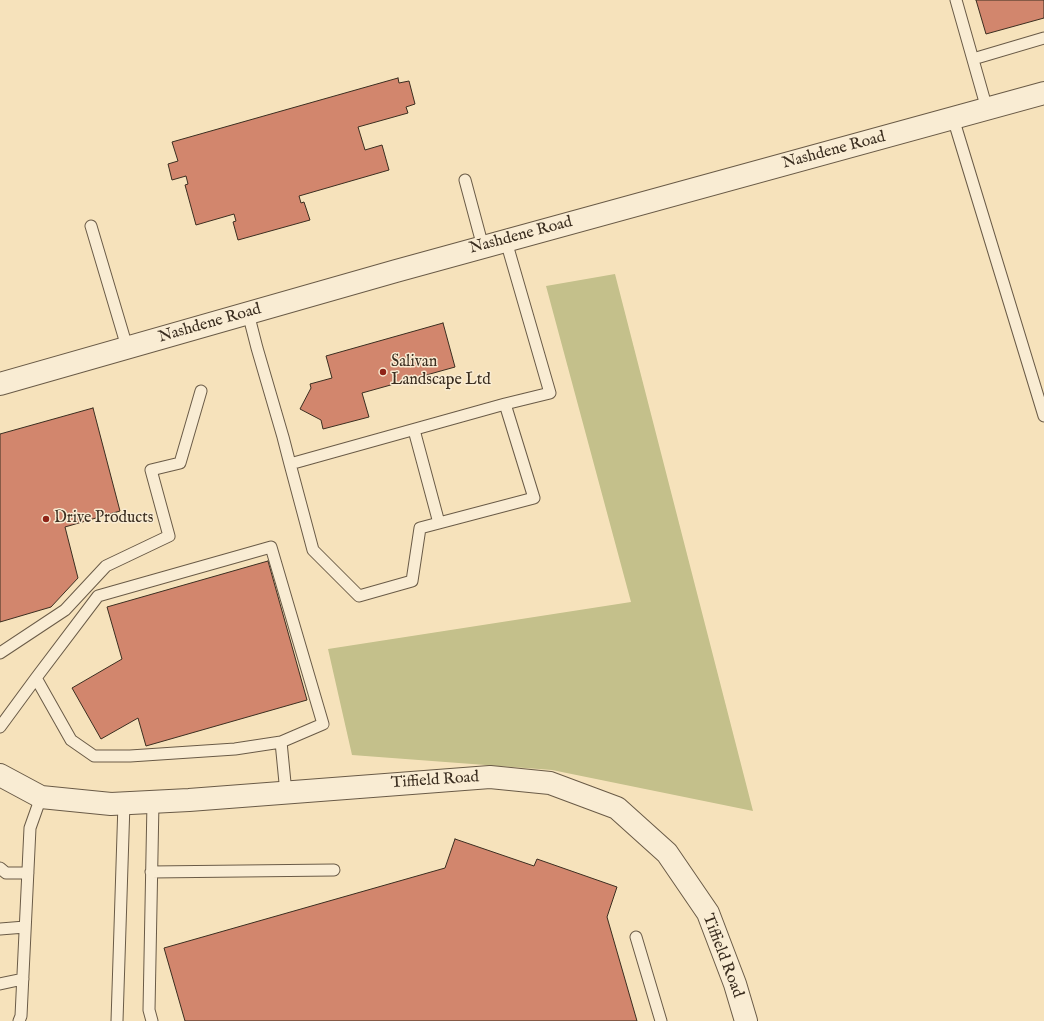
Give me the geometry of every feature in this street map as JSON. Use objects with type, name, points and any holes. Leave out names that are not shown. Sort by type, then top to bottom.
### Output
[{"type":"street","name":"Nashdene Road","points":[[0,384],[483,247],[987,109],[1044,92]]},
{"type":"street","name":"Tiffield Road","points":[[0,775],[41,797],[111,804],[189,800],[490,777],[550,784],[617,808],[667,853],[708,913],[735,984],[746,1021]]},
{"type":"lane","points":[[956,0],[987,109]]},
{"type":"lane","points":[[973,59],[1044,38]]},
{"type":"lane","points":[[953,118],[1044,416]]},
{"type":"lane","points":[[465,180],[483,247]]},
{"type":"lane","points":[[91,226],[127,347]]},
{"type":"lane","points":[[290,464],[505,404],[550,393],[506,241]]},
{"type":"lane","points":[[248,313],[313,550],[359,596],[412,581],[420,528],[534,498],[505,404]]},
{"type":"lane","points":[[0,653],[65,610],[106,566],[169,536],[151,470],[180,463],[201,391]]},
{"type":"lane","points":[[414,430],[440,523]]},
{"type":"lane","points":[[0,727],[36,678],[98,596],[271,547],[323,724],[281,742],[235,749],[130,756],[94,756],[71,740],[36,678]]},
{"type":"lane","points":[[281,742],[286,793]]},
{"type":"lane","points":[[19,1021],[21,1016],[30,828],[41,797]]},
{"type":"lane","points":[[152,1021],[149,1010],[153,802]]},
{"type":"lane","points":[[117,1021],[124,803]]},
{"type":"lane","points":[[151,872],[334,870]]},
{"type":"lane","points":[[2,873],[28,872]]},
{"type":"lane","points":[[0,929],[25,928]]},
{"type":"lane","points":[[636,937],[661,1021]]},
{"type":"lane","points":[[0,984],[23,979]]},
{"type":"shaded area","points":[[615,274],[753,811],[552,770],[352,755],[328,649],[631,602],[546,286]]},
{"type":"building","points":[[976,0],[1044,0],[1044,18],[986,34]]},
{"type":"building","points":[[398,78],[399,83],[409,81],[415,104],[406,107],[408,113],[358,127],[365,150],[382,145],[389,170],[299,196],[301,203],[304,202],[310,220],[238,240],[233,222],[236,221],[234,214],[196,225],[185,185],[188,184],[186,176],[172,180],[168,164],[178,161],[172,142]]},
{"type":"building","name":"Salivan Landscape Ltd","points":[[443,323],[455,367],[362,393],[369,417],[323,429],[321,420],[300,409],[311,388],[310,384],[332,378],[326,356]]},
{"type":"building","name":"Drive Products","points":[[93,408],[120,511],[65,527],[78,578],[51,607],[0,622],[0,434]]},
{"type":"building","points":[[268,561],[307,700],[146,746],[138,718],[101,739],[72,688],[122,659],[107,607]]},
{"type":"building","points":[[455,839],[534,866],[537,859],[617,887],[607,917],[637,1021],[185,1021],[164,948],[445,868]]},
{"type":"place","name":"Salivan Landscape Ltd","points":[[383,372]]},
{"type":"place","name":"Drive Products","points":[[46,519]]}]
